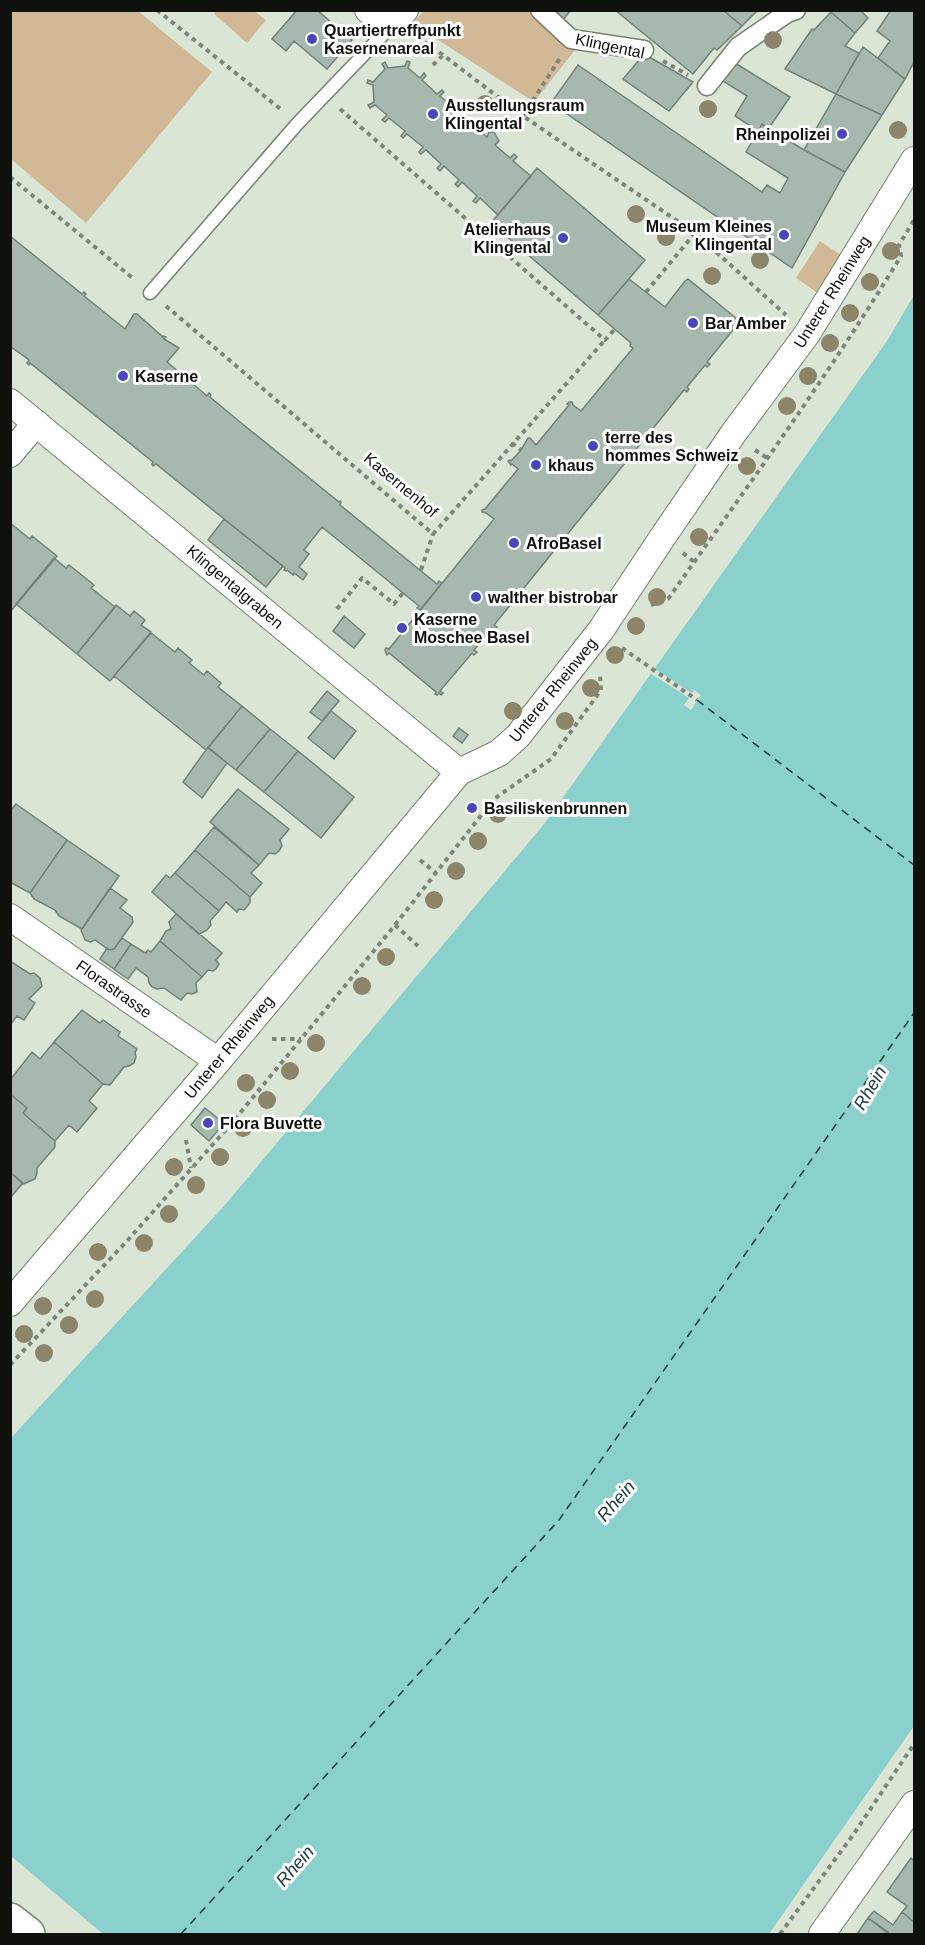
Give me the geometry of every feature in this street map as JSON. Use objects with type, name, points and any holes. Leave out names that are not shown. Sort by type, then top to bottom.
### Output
[{"type":"main road","points":[[10,1920],[28,1935]]},
{"type":"street","points":[[368,10],[400,17]]},
{"type":"street","name":"Klingental","points":[[540,10],[571,39],[644,50]]},
{"type":"street","points":[[707,86],[738,47],[787,13],[796,10]]},
{"type":"street","name":"Unterer Rheinweg","points":[[10,1303],[218,1061],[459,772],[499,753],[525,728],[601,630],[707,472],[807,334],[915,160]]},
{"type":"street","name":"Klingentalgraben","points":[[10,402],[459,772]]},
{"type":"street","points":[[10,454],[36,423]]},
{"type":"street","name":"Florastrasse","points":[[10,917],[218,1061]]},
{"type":"street","points":[[822,1935],[915,1804]]},
{"type":"lane","points":[[150,293],[298,123],[400,17]]},
{"type":"path","points":[[157,10],[298,123]]},
{"type":"path","points":[[400,17],[443,55],[524,116],[696,233],[807,334]]},
{"type":"path","points":[[524,116],[571,39]]},
{"type":"path","name":"Klingental","points":[[644,50],[707,86]]},
{"type":"path","points":[[434,65],[443,55]]},
{"type":"path","points":[[324,95],[606,340]]},
{"type":"path","name":"Kasernenhof","points":[[10,177],[433,534],[616,328]]},
{"type":"path","points":[[641,608],[668,599],[863,317],[901,256],[899,245],[915,220]]},
{"type":"path","points":[[646,292],[696,233]]},
{"type":"path","points":[[512,443],[521,450]]},
{"type":"path","points":[[421,570],[433,534]]},
{"type":"path","points":[[337,609],[362,578],[394,604],[403,593]]},
{"type":"path","points":[[614,643],[697,700]]},
{"type":"path","points":[[10,1365],[127,1241],[223,1133],[395,925],[494,799],[550,759],[601,690],[600,672]]},
{"type":"path","points":[[395,925],[418,946]]},
{"type":"path","points":[[780,1935],[854,1835],[915,1744]]},
{"type":"shaded area","points":[[217,10],[254,11],[266,20],[247,43],[214,14]]},
{"type":"shaded area","points":[[10,11],[138,11],[212,72],[86,223],[11,159]]},
{"type":"shaded area","points":[[424,11],[528,11],[575,50],[534,102],[412,23]]},
{"type":"shaded area","points":[[820,241],[841,255],[816,292],[796,278]]},
{"type":"water","name":"Rhein","points":[[914,295],[914,1726],[769,1934],[11,1934],[10,1439],[224,1206],[545,823],[887,341]]},
{"type":"pier","points":[[655,669],[692,693],[694,690],[701,695],[691,710],[684,705],[689,698],[651,674]]},
{"type":"pier","points":[[11,1856],[103,1934],[11,1934]]},
{"type":"building","name":"Quartiertreffpunkt Kasernenareal","points":[[297,10],[317,10],[352,40],[327,69],[294,41],[286,51],[272,39]]},
{"type":"building","points":[[552,10],[571,10],[563,20]]},
{"type":"building","points":[[615,10],[723,10],[742,26],[717,50],[714,48],[693,74]]},
{"type":"building","points":[[723,10],[758,10],[742,26]]},
{"type":"building","points":[[832,10],[860,10],[868,18],[855,33],[831,12]]},
{"type":"building","points":[[891,10],[914,10],[914,62],[905,79],[878,58],[890,41],[877,31]]},
{"type":"building","points":[[831,12],[855,33],[845,46],[859,53],[836,94],[785,69],[812,29],[814,30]]},
{"type":"building","points":[[863,47],[905,79],[882,115],[836,94]]},
{"type":"building","points":[[644,54],[693,82],[669,111],[623,79]]},
{"type":"building","points":[[407,61],[410,62],[408,68],[420,78],[424,73],[426,76],[422,80],[437,94],[442,90],[444,92],[440,96],[456,110],[460,106],[463,108],[458,113],[474,126],[478,122],[480,124],[477,129],[487,137],[489,132],[494,132],[499,141],[495,145],[510,158],[514,154],[517,157],[513,161],[531,176],[498,215],[480,198],[476,203],[473,201],[477,196],[462,182],[458,187],[455,184],[459,180],[444,166],[440,171],[437,168],[441,164],[426,150],[421,154],[419,152],[423,147],[407,134],[403,138],[401,136],[405,131],[389,118],[385,122],[382,120],[387,115],[375,105],[370,108],[368,105],[374,102],[373,85],[367,83],[368,80],[373,82],[385,69],[382,64],[385,62],[388,68],[405,66]]},
{"type":"building","points":[[735,63],[790,97],[769,128],[762,124],[758,131],[735,116],[747,96],[723,81]]},
{"type":"building","points":[[578,65],[762,192],[767,185],[780,193],[788,178],[746,152],[762,124],[845,172],[792,268],[551,103]]},
{"type":"building","points":[[836,94],[882,115],[845,172],[804,150]]},
{"type":"building","name":"Atelierhaus Klingental","points":[[537,168],[645,260],[598,315],[491,223]]},
{"type":"building","points":[[10,236],[82,294],[84,292],[86,294],[84,296],[125,329],[134,314],[137,314],[163,337],[166,337],[164,339],[179,348],[167,362],[207,396],[209,393],[210,397],[340,501],[340,505],[437,584],[439,581],[442,583],[420,610],[417,608],[419,606],[322,527],[304,550],[309,554],[299,567],[307,574],[303,580],[294,573],[293,575],[284,570],[285,568],[156,464],[153,466],[153,462],[30,363],[29,365],[27,363],[29,360],[10,346]]},
{"type":"building","points":[[629,279],[665,307],[688,279],[742,323],[738,324],[728,336],[707,362],[710,364],[707,367],[705,365],[687,387],[689,389],[687,392],[684,390],[494,625],[497,627],[494,630],[492,628],[474,650],[477,652],[474,655],[472,653],[440,691],[443,693],[437,695],[389,653],[387,655],[385,650],[389,649],[494,519],[482,510],[518,469],[508,461],[511,461],[521,450],[528,438],[536,445],[569,405],[567,404],[569,402],[581,411],[633,348],[630,346],[631,343],[598,315]]},
{"type":"building","points":[[224,519],[283,566],[266,587],[208,540]]},
{"type":"building","points":[[10,523],[30,539],[32,536],[57,556],[11,611]]},
{"type":"building","points":[[54,558],[66,568],[69,565],[94,585],[91,588],[115,607],[77,654],[16,604]]},
{"type":"building","points":[[116,605],[130,616],[134,611],[145,620],[141,625],[151,632],[110,681],[77,654]]},
{"type":"building","points":[[344,616],[365,634],[354,648],[333,631]]},
{"type":"building","points":[[151,633],[175,652],[178,648],[192,660],[189,663],[204,675],[207,671],[221,683],[218,687],[242,706],[206,750],[114,676]]},
{"type":"building","points":[[327,691],[339,701],[322,721],[310,712]]},
{"type":"building","points":[[242,706],[270,729],[236,770],[208,748]]},
{"type":"building","points":[[331,711],[356,731],[334,759],[308,738]]},
{"type":"building","points":[[459,728],[468,735],[462,743],[453,736]]},
{"type":"building","points":[[270,729],[298,751],[264,792],[236,770]]},
{"type":"building","points":[[208,747],[227,763],[202,798],[183,782]]},
{"type":"building","points":[[298,751],[354,797],[321,838],[264,792]]},
{"type":"building","points":[[238,789],[289,829],[280,840],[282,846],[279,851],[275,854],[269,853],[259,865],[210,822]]},
{"type":"building","points":[[16,804],[67,840],[30,893],[10,882],[10,811]]},
{"type":"building","points":[[214,827],[259,865],[251,873],[262,883],[250,897],[195,850]]},
{"type":"building","points":[[67,840],[119,876],[82,929],[59,916],[55,910],[34,899],[30,893]]},
{"type":"building","points":[[195,850],[250,897],[250,903],[244,910],[239,909],[237,912],[226,902],[219,911],[175,873]]},
{"type":"building","points":[[175,873],[219,911],[210,921],[211,925],[207,930],[199,934],[152,892],[166,875],[170,878]]},
{"type":"building","points":[[110,888],[127,900],[120,908],[132,917],[133,922],[114,949],[109,950],[95,940],[90,942],[85,940],[81,930]]},
{"type":"building","points":[[176,914],[222,953],[216,960],[219,964],[216,969],[208,970],[202,977],[160,941],[166,931],[171,929],[169,922]]},
{"type":"building","points":[[122,938],[131,944],[114,969],[100,959],[107,948],[114,949]]},
{"type":"building","points":[[160,941],[202,977],[196,983],[197,992],[187,993],[181,1000],[164,988],[152,987],[148,977],[136,968],[128,979],[114,969],[131,944],[146,953],[148,950],[151,952]]},
{"type":"building","points":[[10,961],[30,974],[34,973],[40,978],[42,986],[29,999],[35,1003],[24,1020],[17,1016],[10,1025]]},
{"type":"building","points":[[82,1010],[100,1023],[103,1020],[120,1032],[118,1036],[137,1049],[134,1063],[124,1067],[110,1085],[103,1084],[54,1042]]},
{"type":"building","points":[[54,1042],[103,1084],[89,1101],[97,1108],[77,1132],[69,1125],[55,1141],[23,1113],[27,1108],[10,1094],[10,1080],[32,1052],[40,1059]]},
{"type":"building","points":[[10,1094],[27,1108],[23,1113],[55,1141],[55,1147],[37,1168],[35,1179],[23,1184],[10,1172]]},
{"type":"building","points":[[205,1108],[224,1123],[209,1141],[191,1125]]},
{"type":"building","points":[[10,1172],[23,1183],[10,1198]]},
{"type":"building","points":[[911,1858],[914,1861],[914,1922],[902,1912],[907,1906],[887,1892]]},
{"type":"building","points":[[874,1911],[893,1925],[902,1912],[914,1922],[914,1934],[889,1934],[868,1918]]},
{"type":"building","points":[[868,1918],[888,1932],[889,1934],[857,1934]]},
{"type":"ferry route","points":[[697,700],[914,865]]},
{"type":"ferry route","points":[[181,1934],[559,1520],[914,1013]]},
{"type":"place","name":"Quartiertreffpunkt Kasernenareal","points":[[312,39]]},
{"type":"place","name":"Ausstellungsraum Klingental","points":[[433,114]]},
{"type":"place","name":"Rheinpolizei","points":[[842,134]]},
{"type":"place","name":"Museum Kleines Klingental","points":[[784,235]]},
{"type":"place","name":"Atelierhaus Klingental","points":[[563,238]]},
{"type":"place","name":"Bar Amber","points":[[693,323]]},
{"type":"place","name":"Kaserne","points":[[123,376]]},
{"type":"place","name":"terre des hommes Schweiz","points":[[593,446]]},
{"type":"place","name":"khaus","points":[[536,465]]},
{"type":"place","name":"AfroBasel","points":[[514,543]]},
{"type":"place","name":"walther bistrobar","points":[[476,597]]},
{"type":"place","name":"Kaserne Moschee Basel","points":[[402,628]]},
{"type":"place","name":"Basiliskenbrunnen","points":[[472,808]]},
{"type":"place","name":"Flora Buvette","points":[[208,1123]]}]
